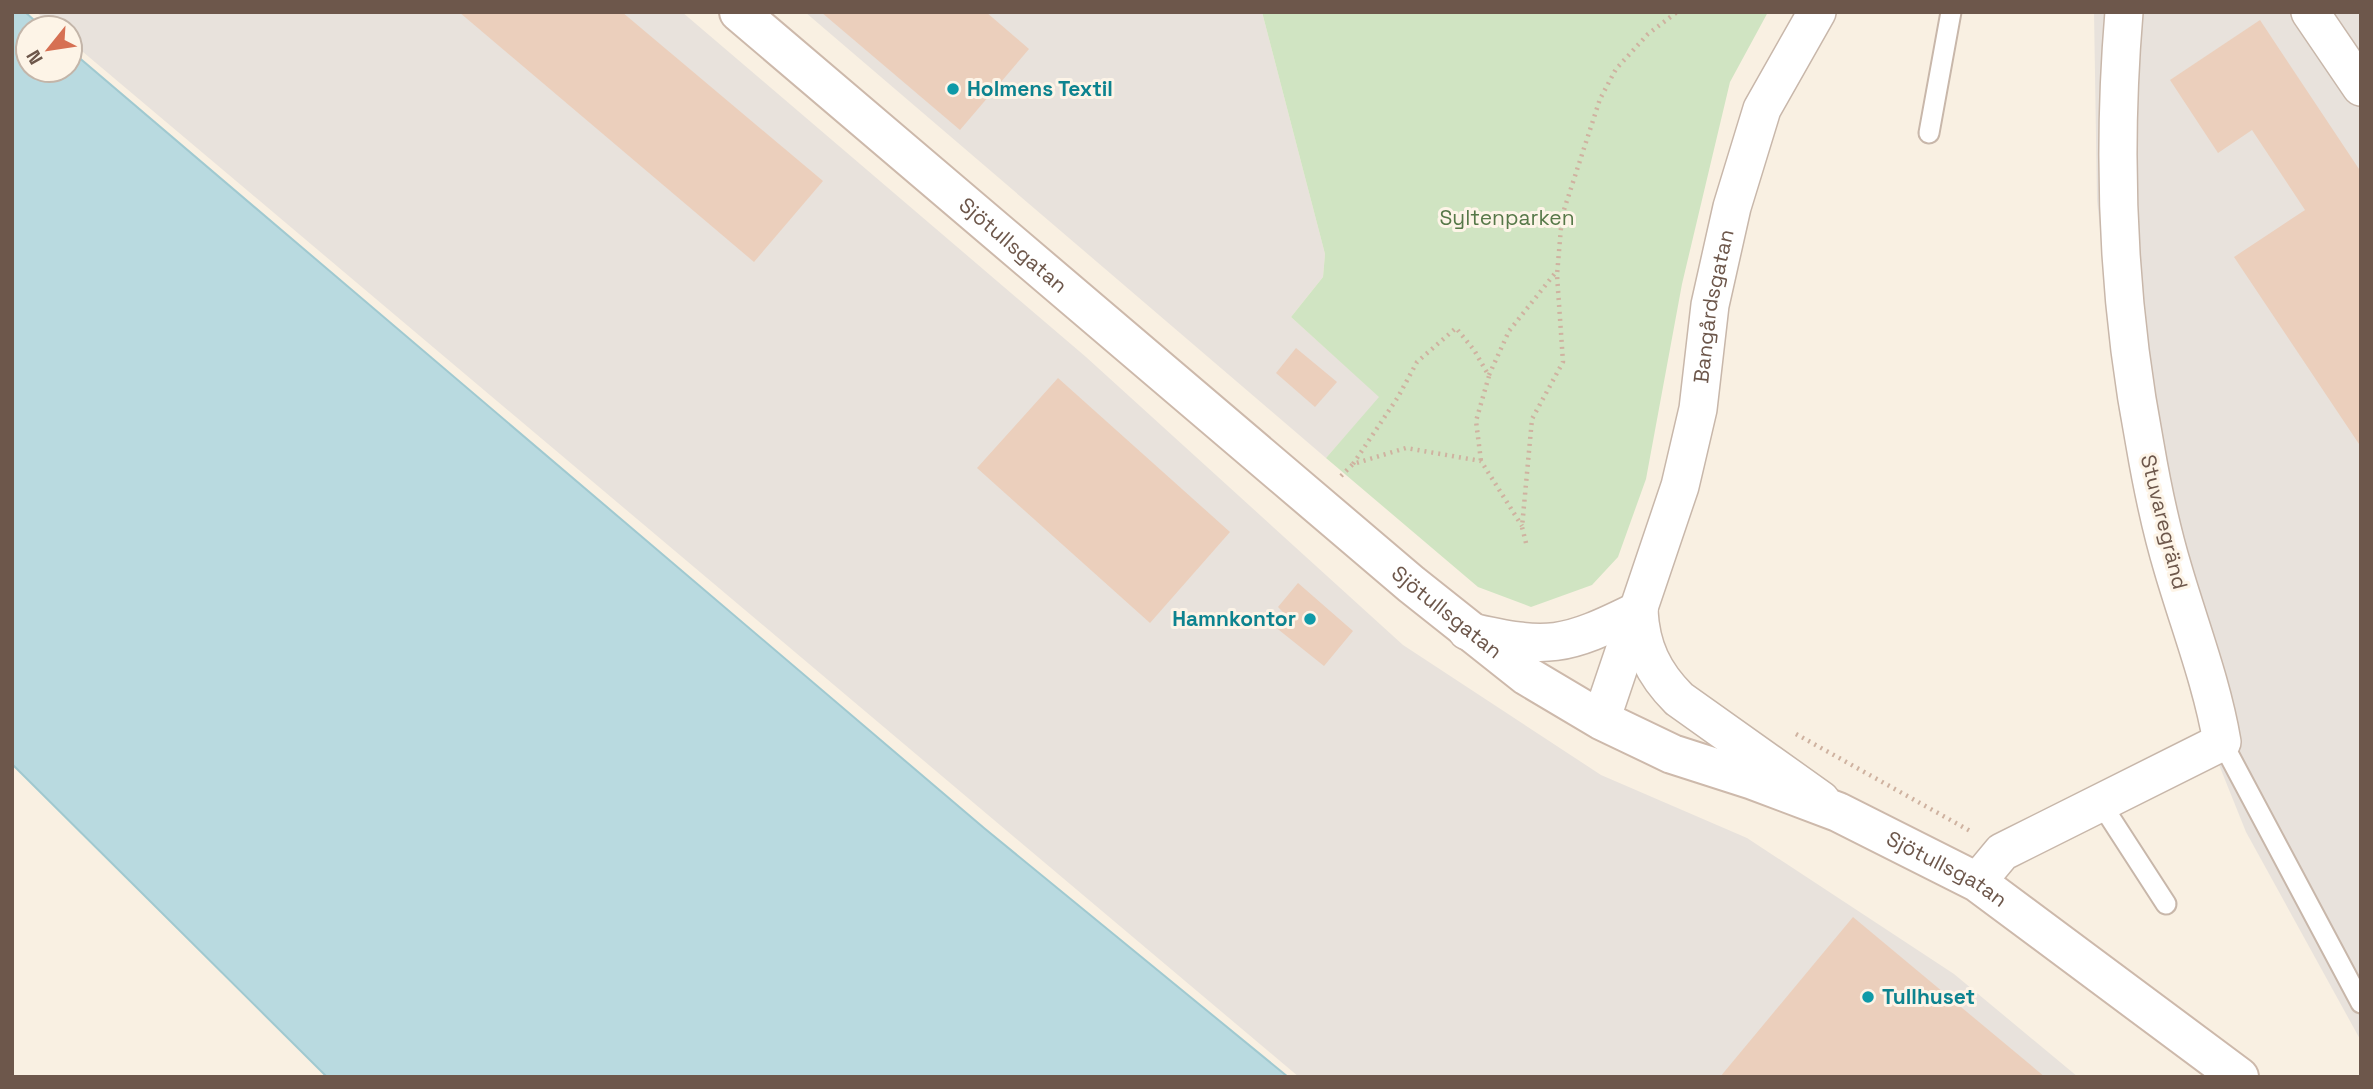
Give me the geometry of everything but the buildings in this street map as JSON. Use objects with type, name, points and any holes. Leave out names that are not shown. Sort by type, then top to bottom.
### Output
[{"type":"main road","name":"Sjötullsgatan","points":[[739,12],[1467,631],[1527,676],[1601,720],[1672,754],[1754,780],[1838,812],[1976,882],[2239,1077]]},
{"type":"street","name":"Bangårdsgatan","points":[[1601,720],[1680,486],[1695,422],[1710,305],[1732,207],[1762,109],[1817,12]]},
{"type":"street","name":"Stuvaregränd","points":[[2124,12],[2116,129],[2125,307],[2144,444],[2172,566],[2217,709],[2222,742]]},
{"type":"street","points":[[2310,12],[2361,87]]},
{"type":"street","points":[[1467,631],[1513,642],[1544,645],[1586,636],[1639,610]]},
{"type":"street","name":"Bangårdsgatan","points":[[1639,610],[1640,633],[1648,657],[1662,681],[1679,699],[1838,812]]},
{"type":"street","points":[[1976,882],[2002,852],[2222,742]]},
{"type":"lane","points":[[1929,133],[1951,12]]},
{"type":"lane","points":[[2222,742],[2361,1003]]},
{"type":"lane","points":[[2100,802],[2166,904]]},
{"type":"path","points":[[1522,527],[1532,419],[1563,362],[1557,270],[1562,216],[1600,99],[1616,69],[1648,34],[1677,12]]},
{"type":"path","points":[[1526,543],[1522,527],[1481,461],[1476,421],[1489,376],[1509,331],[1536,293],[1557,270]]},
{"type":"path","points":[[1338,480],[1353,464],[1398,397],[1417,362],[1456,328],[1474,350],[1489,376]]},
{"type":"path","points":[[1353,464],[1406,448],[1481,461]]},
{"type":"path","points":[[1787,729],[1966,827],[2002,852]]},
{"type":"shaded area","points":[[36,12],[682,12],[1086,357],[1403,645],[1601,775],[1747,838],[1954,974],[2078,1077],[1299,1077],[84,53],[84,14]]},
{"type":"shaded area","points":[[805,12],[1262,12],[1325,254],[1323,277],[1291,317],[1380,397],[1326,458]]},
{"type":"shaded area","points":[[2094,12],[2361,12],[2361,1041],[2246,832],[2191,695],[2119,413],[2097,200]]},
{"type":"green space","name":"Syltenparken","points":[[1262,12],[1768,12],[1730,82],[1682,284],[1646,479],[1618,557],[1592,585],[1531,607],[1478,587],[1326,458],[1379,397],[1291,317],[1323,277],[1325,254]]},
{"type":"water","points":[[12,12],[25,12],[27,14],[14,14],[14,84],[84,84],[84,62],[984,828],[1288,1077],[327,1077],[12,764]]},
{"type":"place","name":"Holmens Textil","points":[[953,89]]},
{"type":"place","name":"Hamnkontor","points":[[1310,619]]},
{"type":"place","name":"Tullhuset","points":[[1868,997]]}]
